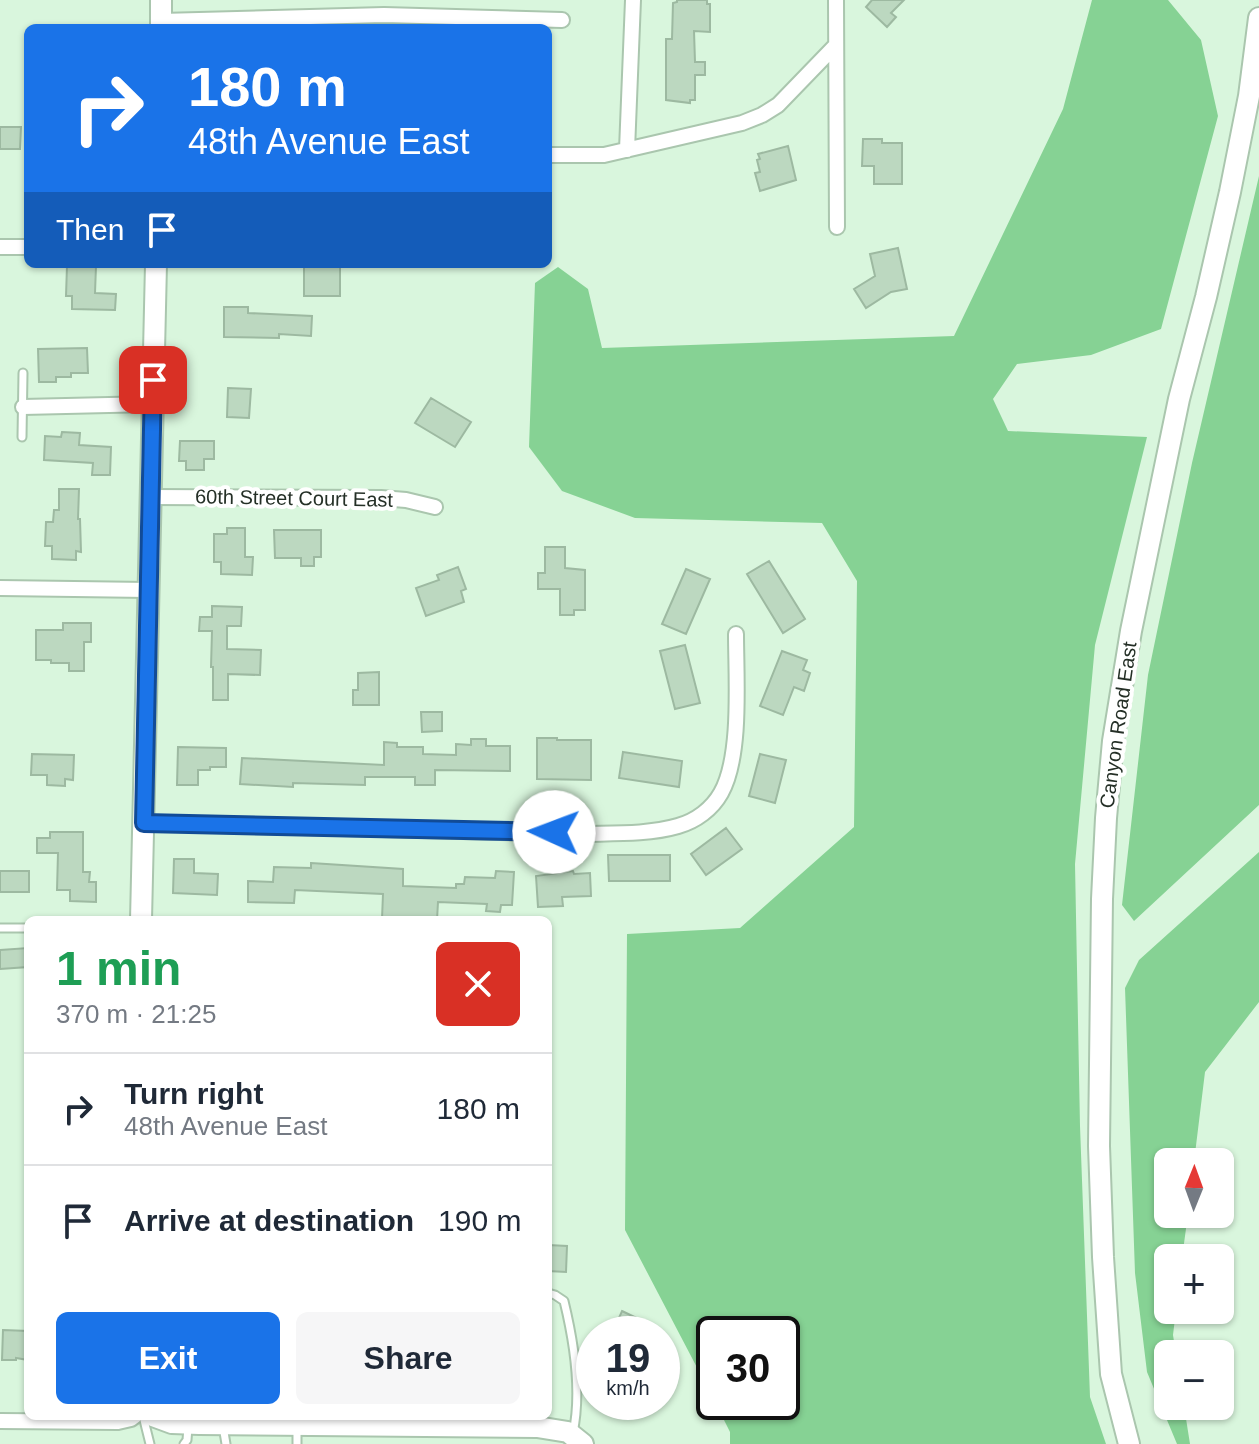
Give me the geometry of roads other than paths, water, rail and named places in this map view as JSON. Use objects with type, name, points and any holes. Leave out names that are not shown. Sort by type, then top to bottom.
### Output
[{"type":"main road","points":[[161,0],[161,24]]},
{"type":"main road","name":"Canyon Road East","points":[[1129,1444],[1111,1374],[1103,1257],[1099,1146],[1106,818],[1131,631],[1179,399],[1230,192],[1249,96],[1259,18]]},
{"type":"main road","points":[[141,916],[156,268]]},
{"type":"main road","points":[[164,1420],[186,1434],[296,1439],[425,1421],[499,1421],[561,1430],[578,1439]]},
{"type":"street","points":[[627,150],[633,0]]},
{"type":"street","points":[[836,0],[837,227]]},
{"type":"street","points":[[183,24],[384,15],[562,20]]},
{"type":"street","points":[[552,155],[604,155],[720,129],[762,115],[778,105],[836,45]]},
{"type":"street","points":[[0,247],[24,247]]},
{"type":"street","points":[[23,407],[152,404]]},
{"type":"street","name":"60th Street Court East","points":[[151,497],[381,498],[435,507]]},
{"type":"street","points":[[0,588],[148,590]]},
{"type":"street","points":[[144,823],[579,834],[676,827],[701,815],[720,795],[727,781],[735,723],[736,634]]},
{"type":"street","points":[[0,1421],[127,1420]]},
{"type":"lane","points":[[22,437],[23,373]]},
{"type":"lane","points":[[0,928],[24,928]]},
{"type":"lane","points":[[552,1294],[564,1301],[569,1320],[576,1375],[578,1439]]},
{"type":"lane","points":[[144,1420],[150,1444]]}]
